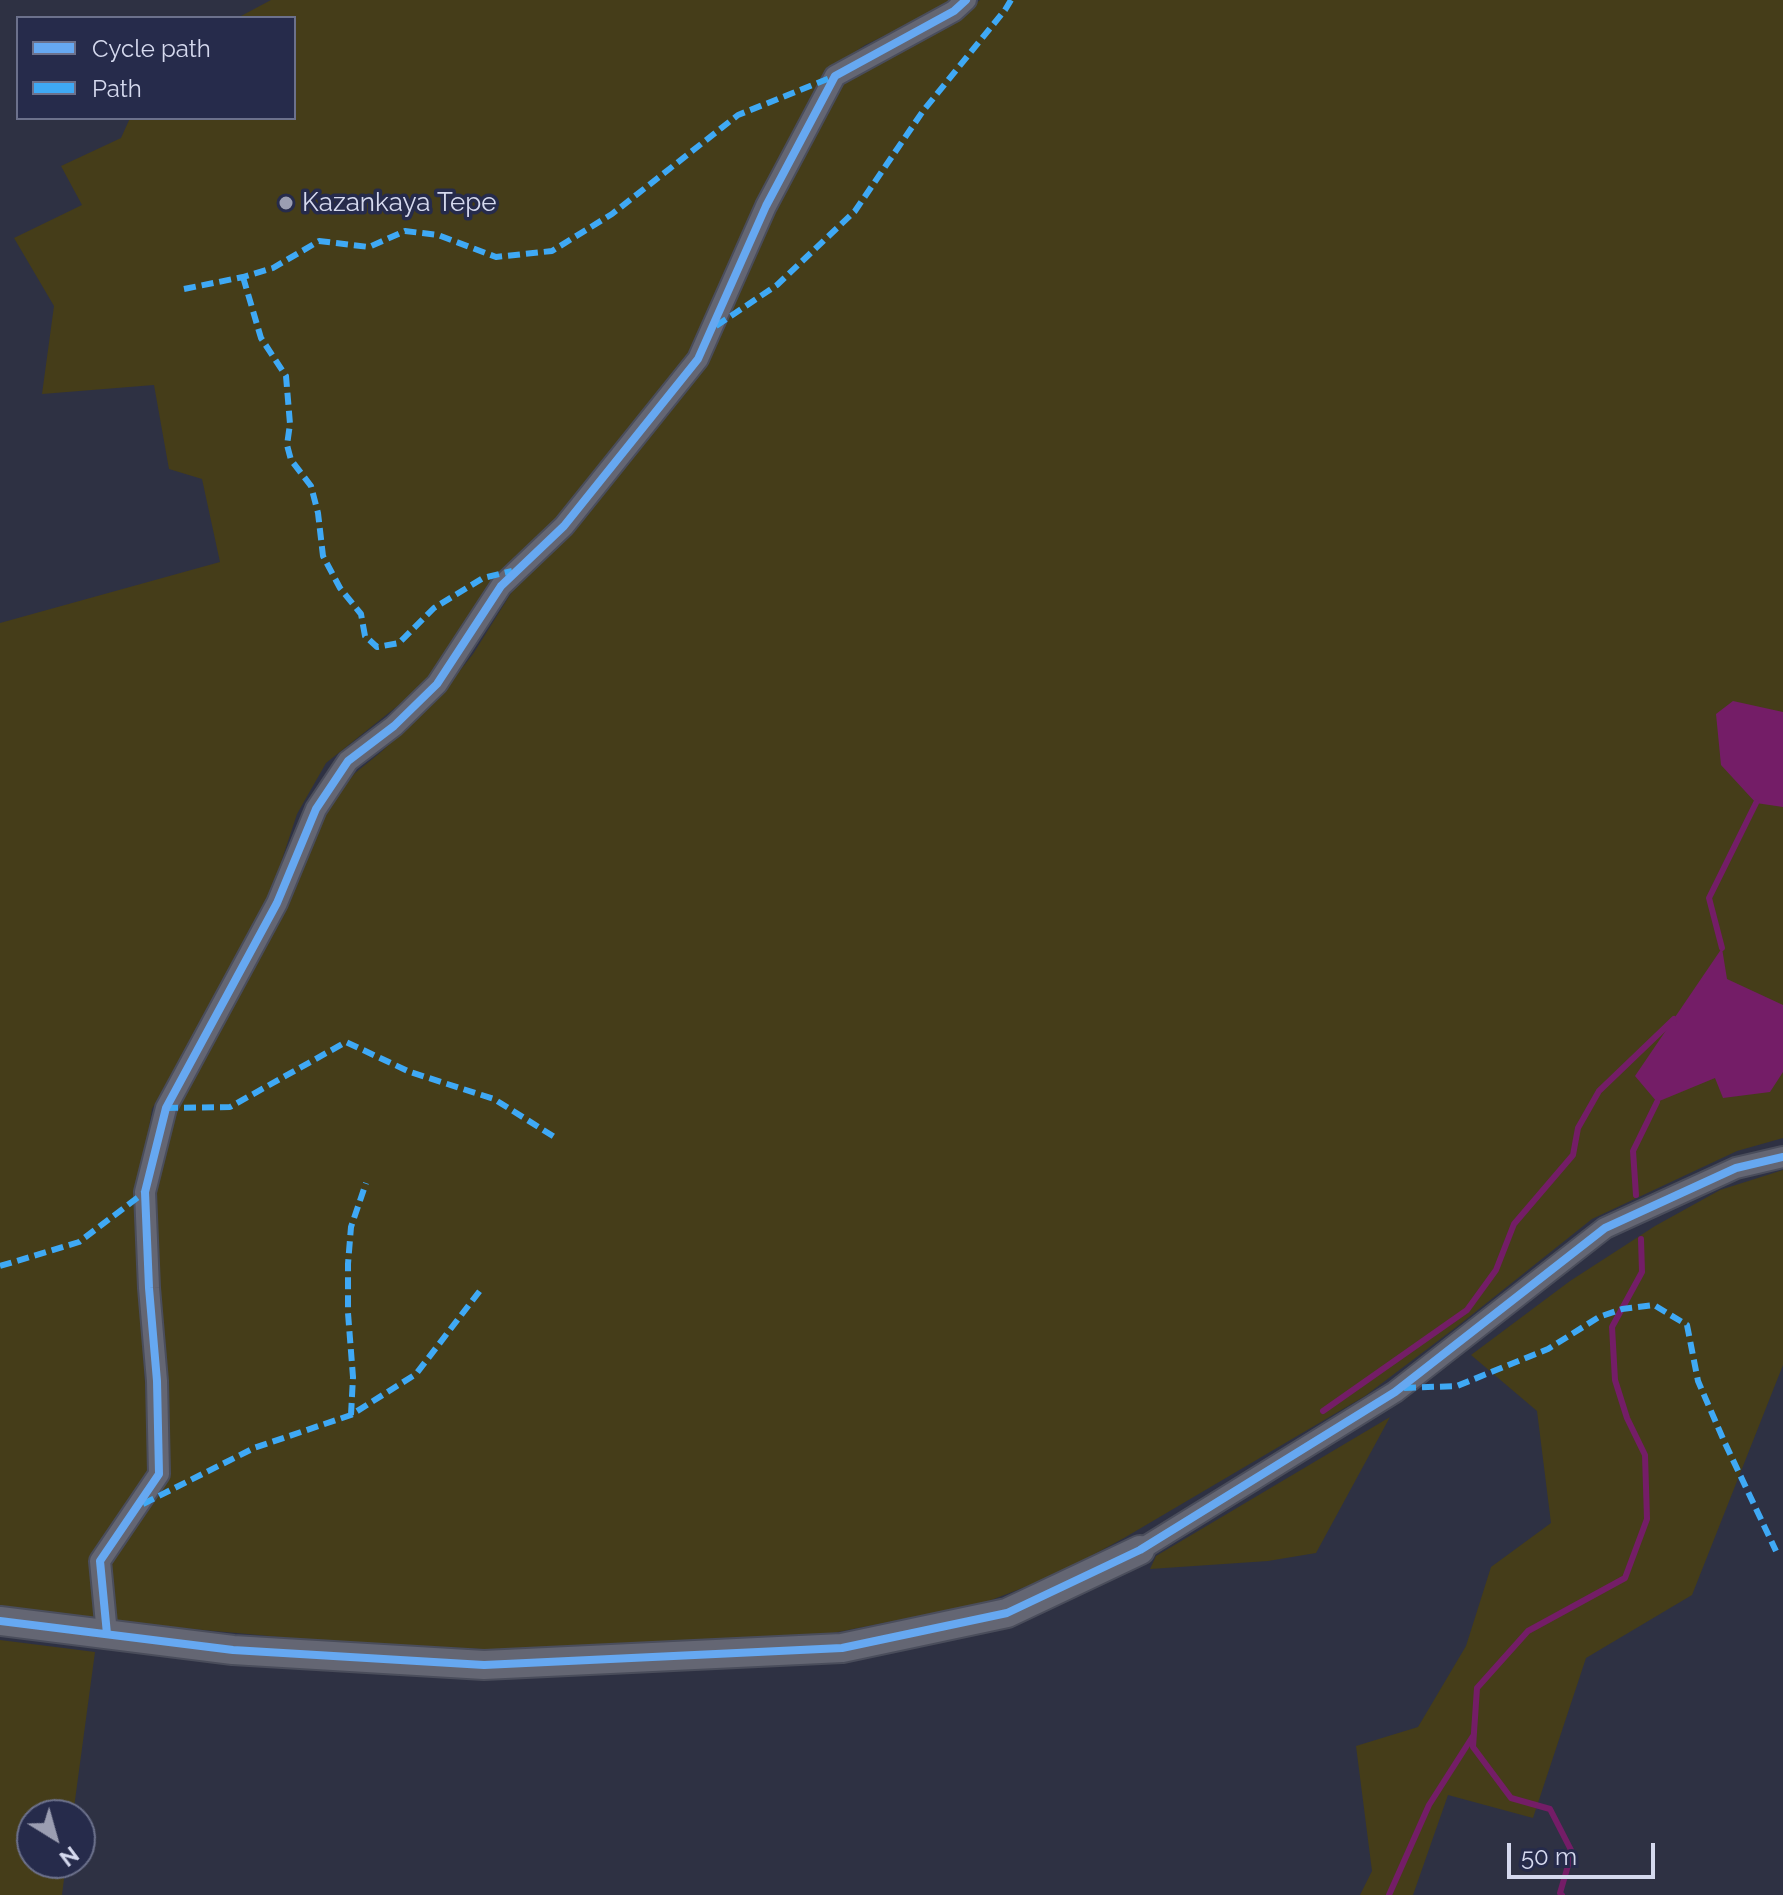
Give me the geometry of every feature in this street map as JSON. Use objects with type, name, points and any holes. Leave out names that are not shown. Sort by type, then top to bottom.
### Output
[{"type":"street","points":[[107,1634],[100,1561],[159,1474],[157,1381],[145,1192],[166,1108],[277,903],[316,809],[348,761],[394,726],[437,684],[501,586],[564,526],[698,359],[766,206],[835,76],[954,11],[966,0]]},
{"type":"street","points":[[0,1621],[233,1650],[484,1665],[842,1648],[1007,1613],[1140,1550],[1395,1392],[1605,1228],[1736,1168],[1783,1157]]},
{"type":"shaded area","points":[[271,0],[953,0],[945,7],[865,45],[826,72],[756,211],[689,357],[559,520],[486,592],[425,684],[326,763],[297,814],[268,902],[152,1109],[135,1213],[150,1469],[89,1558],[95,1619],[0,1606],[0,623],[220,562],[202,479],[169,469],[154,385],[42,394],[54,306],[14,238],[82,205],[61,166],[121,138],[129,120],[296,120],[296,16],[241,16]]},
{"type":"shaded area","points":[[980,0],[1783,0],[1783,1138],[1737,1151],[1592,1219],[1365,1396],[1056,1575],[981,1604],[812,1637],[541,1652],[324,1641],[116,1622],[108,1562],[170,1471],[166,1370],[155,1264],[155,1195],[178,1100],[287,907],[321,816],[355,773],[440,696],[473,654],[523,574],[651,427],[842,84],[958,19]]},
{"type":"shaded area","points":[[1733,701],[1783,712],[1783,807],[1756,803],[1721,765],[1716,714]]},
{"type":"shaded area","points":[[1722,948],[1727,979],[1783,1005],[1783,1072],[1770,1092],[1723,1098],[1715,1078],[1657,1102],[1635,1076]]},
{"type":"shaded area","points":[[1783,1170],[1783,1365],[1692,1595],[1586,1658],[1533,1818],[1448,1795],[1413,1895],[1360,1895],[1372,1871],[1356,1746],[1418,1727],[1466,1646],[1491,1567],[1551,1523],[1537,1411],[1471,1355],[1570,1281],[1655,1226],[1720,1190]]},
{"type":"shaded area","points":[[1390,1417],[1316,1553],[1268,1561],[1150,1569],[1156,1556]]},
{"type":"shaded area","points":[[0,1640],[95,1652],[75,1799],[16,1799],[16,1879],[64,1879],[62,1895],[0,1895]]},
{"type":"waterway","points":[[1722,948],[1709,898],[1756,803]]},
{"type":"waterway","points":[[1323,1411],[1467,1310],[1496,1270],[1514,1224],[1573,1155],[1578,1128],[1599,1091],[1674,1019]]},
{"type":"waterway","points":[[1636,1195],[1633,1151],[1657,1102]]},
{"type":"waterway","points":[[1562,1895],[1560,1893],[1572,1852],[1550,1809],[1511,1798],[1473,1747],[1477,1688],[1528,1631],[1625,1578],[1647,1519],[1645,1455],[1627,1418],[1615,1380],[1612,1327],[1642,1272],[1641,1239]]},
{"type":"waterway","points":[[1389,1895],[1429,1805],[1473,1736]]},
{"type":"marked path","points":[[716,326],[777,285],[855,211],[923,111],[1011,0]]},
{"type":"marked path","points":[[184,289],[273,268],[319,241],[369,247],[405,231],[438,235],[496,257],[552,251],[612,214],[738,115],[835,76]]},
{"type":"marked path","points":[[243,277],[261,338],[286,376],[290,424],[287,445],[291,460],[311,486],[323,556],[340,588],[361,614],[365,636],[377,647],[399,643],[434,608],[483,578],[512,571]]},
{"type":"marked path","points":[[166,1108],[230,1107],[346,1042],[410,1072],[494,1099],[556,1138]]},
{"type":"marked path","points":[[351,1415],[353,1377],[348,1264],[351,1227],[366,1183]]},
{"type":"marked path","points":[[0,1266],[79,1242],[145,1192]]},
{"type":"marked path","points":[[143,1504],[254,1448],[351,1415],[416,1374],[482,1288]]},
{"type":"marked path","points":[[1404,1388],[1457,1386],[1548,1349],[1599,1317],[1622,1309],[1654,1305],[1687,1325],[1698,1381],[1776,1551]]},
{"type":"cycle path","points":[[107,1634],[100,1561],[159,1474],[157,1381],[145,1192],[166,1108],[277,903],[316,809],[348,761],[394,726],[437,684],[501,586],[564,526],[698,359],[766,206],[835,76],[954,11],[966,0]]},
{"type":"cycle path","points":[[0,1621],[233,1650],[484,1665],[842,1648],[1007,1613],[1140,1550],[1395,1392],[1605,1228],[1736,1168],[1783,1157]]},
{"type":"place","name":"Kazankaya Tepe","points":[[286,203]]}]
